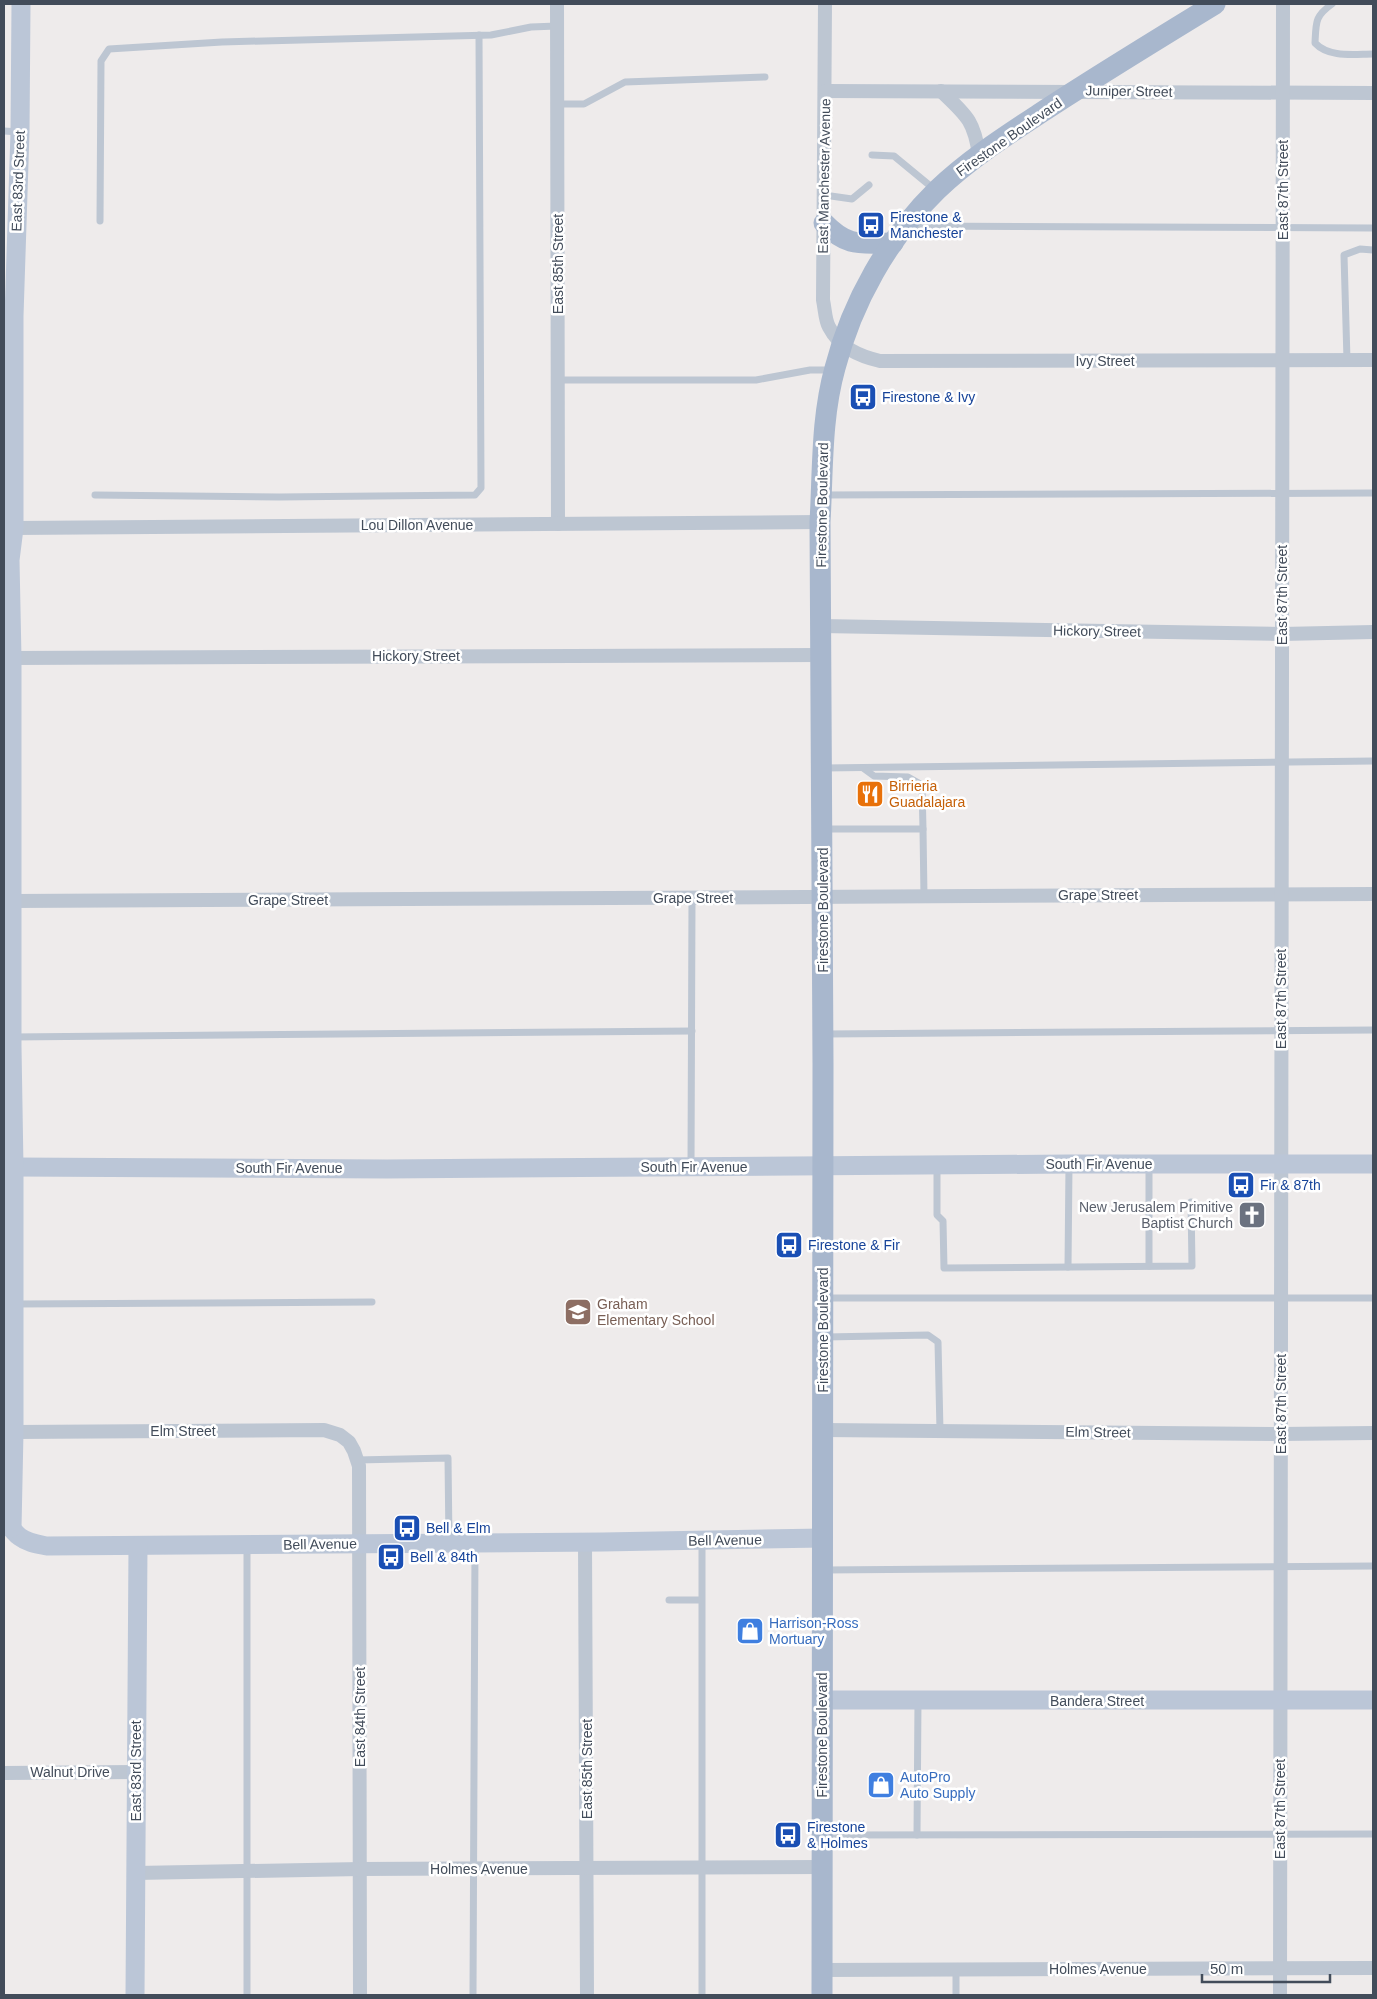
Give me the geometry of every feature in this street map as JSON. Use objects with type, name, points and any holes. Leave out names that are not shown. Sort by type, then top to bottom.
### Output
[{"type":"main road","name":"Firestone Boulevard","points":[[822,1995],[823,897],[820,522],[824,436],[834,370],[842,344],[867,285],[899,234],[936,191],[1002,138],[1215,4]]},
{"type":"main road","points":[[824,223],[833,233],[847,241],[860,243],[899,234]]},
{"type":"street","name":"East 83rd Street","points":[[8,1527],[14,1432],[10,1297],[14,1167],[9,1043],[12,901],[8,801],[8,681],[12,658],[7,560],[14,528],[10,435],[9,316],[12,132],[21,4]]},
{"type":"street","name":"East 85th Street","points":[[557,4],[558,524]]},
{"type":"street","name":"East Manchester Avenue","points":[[825,4],[823,300],[829,327],[842,344]]},
{"type":"street","name":"East 87th Street","points":[[1280,1995],[1283,4]]},
{"type":"street","name":"Juniper Street","points":[[825,91],[1373,93]]},
{"type":"street","points":[[941,91],[966,115],[976,134],[979,156]]},
{"type":"street","name":"Ivy Street","points":[[842,344],[858,355],[880,361],[1373,360]]},
{"type":"street","name":"Lou Dillon Avenue","points":[[14,528],[820,522]]},
{"type":"street","name":"Hickory Street","points":[[821,626],[1282,634],[1373,632]]},
{"type":"street","name":"Hickory Street","points":[[12,658],[821,654]]},
{"type":"street","name":"Grape Street","points":[[12,901],[1373,894]]},
{"type":"street","name":"South Fir Avenue","points":[[14,1167],[387,1169],[1068,1164],[1373,1164]]},
{"type":"street","name":"Elm Street","points":[[14,1432],[324,1430],[340,1436],[349,1442]]},
{"type":"street","name":"Elm Street","points":[[823,1430],[1281,1434],[1373,1433]]},
{"type":"street","name":"East 84th Street","points":[[349,1442],[359,1466],[360,1995]]},
{"type":"street","name":"Bell Avenue","points":[[8,1527],[32,1543],[47,1546],[702,1541],[823,1538]]},
{"type":"street","name":"East 85th Street","points":[[585,1542],[588,1869],[587,1995]]},
{"type":"street","name":"East 83rd Street","points":[[136,1995],[138,1546]]},
{"type":"street","name":"Bandera Street","points":[[822,1700],[1373,1700]]},
{"type":"street","name":"Walnut Drive","points":[[4,1773],[136,1772]]},
{"type":"street","name":"Holmes Avenue","points":[[136,1873],[360,1869],[822,1868]]},
{"type":"street","name":"Holmes Avenue","points":[[822,1970],[956,1968],[1280,1970],[1373,1968]]},
{"type":"lane","points":[[1332,4],[1320,13],[1316,23],[1315,43],[1320,49],[1331,53],[1373,54]]},
{"type":"lane","points":[[100,221],[101,61],[109,49],[222,42],[479,35],[531,27],[557,26]]},
{"type":"lane","points":[[95,495],[269,497],[475,495],[481,488],[479,35]]},
{"type":"lane","points":[[558,104],[584,104],[625,82],[765,77]]},
{"type":"lane","points":[[872,155],[894,156],[936,191]]},
{"type":"lane","points":[[824,195],[852,198],[869,185]]},
{"type":"lane","points":[[899,234],[1373,228]]},
{"type":"lane","points":[[1347,360],[1344,255],[1360,249],[1373,250]]},
{"type":"lane","points":[[558,380],[756,380],[810,370],[834,370]]},
{"type":"lane","points":[[822,495],[1373,493]]},
{"type":"lane","points":[[822,768],[1373,761]]},
{"type":"lane","points":[[863,767],[874,776],[908,777],[922,785],[924,896]]},
{"type":"lane","points":[[822,829],[923,829]]},
{"type":"lane","points":[[691,1166],[692,898]]},
{"type":"lane","points":[[823,1034],[1373,1030]]},
{"type":"lane","points":[[9,1043],[692,1031]]},
{"type":"lane","points":[[1068,1164],[1068,1267]]},
{"type":"lane","points":[[1149,1164],[1149,1266]]},
{"type":"lane","points":[[937,1165],[938,1215],[943,1221],[944,1268],[1192,1266],[1192,1202]]},
{"type":"lane","points":[[10,1297],[372,1302]]},
{"type":"lane","points":[[823,1298],[1373,1298]]},
{"type":"lane","points":[[823,1337],[928,1335],[938,1342],[940,1430]]},
{"type":"lane","points":[[357,1460],[448,1458],[449,1542]]},
{"type":"lane","points":[[702,1541],[702,1995]]},
{"type":"lane","points":[[473,1995],[475,1543]]},
{"type":"lane","points":[[247,1545],[248,1995]]},
{"type":"lane","points":[[823,1570],[1373,1566]]},
{"type":"lane","points":[[669,1600],[701,1600]]},
{"type":"lane","points":[[917,1835],[918,1700]]},
{"type":"lane","points":[[822,1835],[1373,1834]]},
{"type":"lane","points":[[956,1968],[956,1995]]},
{"type":"place","name":"Firestone & Manchester","points":[[871,225]]},
{"type":"place","name":"Firestone & Ivy","points":[[863,397]]},
{"type":"place","name":"Birrieria Guadalajara","points":[[870,794]]},
{"type":"place","name":"Fir & 87th","points":[[1241,1185]]},
{"type":"place","name":"New Jerusalem Primitive Baptist Church","points":[[1252,1215]]},
{"type":"place","name":"Firestone & Fir","points":[[789,1245]]},
{"type":"place","name":"Graham Elementary School","points":[[578,1312]]},
{"type":"place","name":"Bell & Elm","points":[[407,1528]]},
{"type":"place","name":"Bell & 84th","points":[[391,1557]]},
{"type":"place","name":"Harrison-Ross Mortuary","points":[[750,1631]]},
{"type":"place","name":"AutoPro Auto Supply","points":[[881,1785]]},
{"type":"place","name":"Firestone & Holmes","points":[[788,1835]]}]
